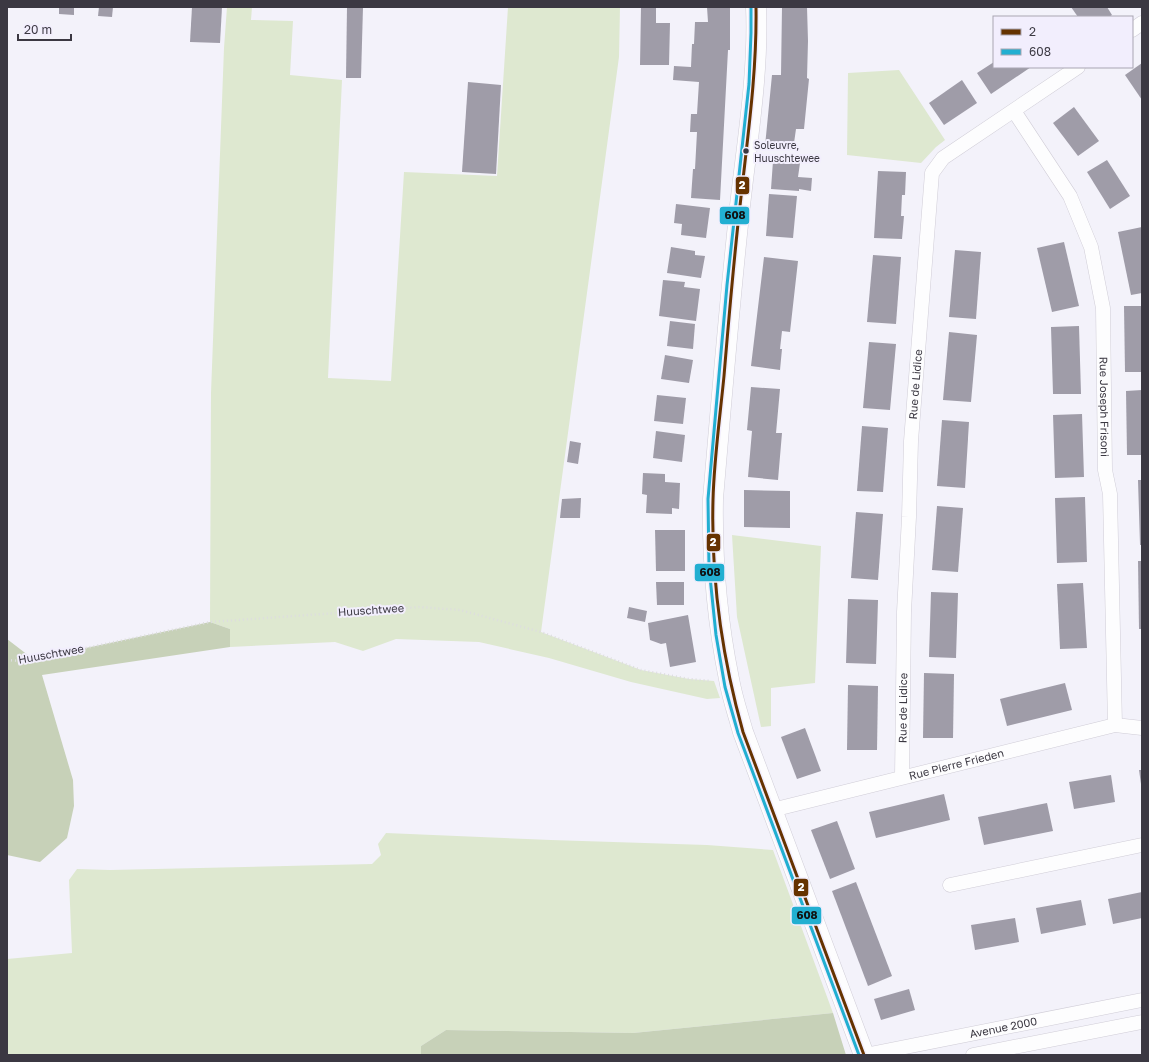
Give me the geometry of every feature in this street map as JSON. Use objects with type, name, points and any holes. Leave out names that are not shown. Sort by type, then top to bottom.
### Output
[{"type":"main road","points":[[756,7],[757,31],[754,79],[734,260],[713,499],[712,532],[719,614],[729,679],[743,732],[864,1055]]},
{"type":"street","points":[[1133,29],[1142,23]]},
{"type":"street","name":"Rue de Lidice","points":[[902,777],[904,612],[911,441],[932,173],[943,158],[1077,68]]},
{"type":"street","name":"Rue Joseph Frisoni","points":[[1014,111],[1070,196],[1091,247],[1103,308],[1105,470],[1110,494],[1115,725]]},
{"type":"street","name":"Rue Pierre Frieden","points":[[772,810],[1115,725],[1142,728]]},
{"type":"street","points":[[950,885],[1142,845]]},
{"type":"street","name":"Avenue 2000","points":[[864,1055],[1142,1000]]},
{"type":"street","name":"Avenue 2000","points":[[973,1055],[1142,1022]]},
{"type":"path","name":"Huuschtwee","points":[[7,660],[20,661],[210,622],[420,607],[460,610],[541,632],[641,670],[689,679],[714,681],[729,679]]},
{"type":"green space","points":[[227,7],[252,7],[251,20],[293,21],[290,75],[342,80],[328,378],[391,381],[404,172],[497,176],[508,7],[620,7],[619,57],[541,632],[641,670],[689,679],[714,681],[720,698],[707,699],[631,682],[549,658],[479,642],[396,639],[363,651],[335,642],[230,647],[230,629],[210,622],[211,393],[224,48]]},
{"type":"green space","points":[[899,70],[945,140],[921,163],[847,155],[848,73]]},
{"type":"green space","points":[[732,535],[821,546],[815,683],[771,688],[771,726],[761,727],[737,617]]},
{"type":"green space","points":[[210,622],[230,629],[230,647],[42,675],[73,780],[74,806],[67,838],[40,862],[7,855],[7,639],[33,659]]},
{"type":"green space","points":[[386,833],[707,845],[773,850],[833,1013],[633,1033],[446,1030],[421,1046],[421,1055],[7,1055],[7,959],[72,953],[69,880],[77,869],[110,870],[372,864],[381,855],[378,844]]},
{"type":"green space","points":[[833,1013],[846,1055],[421,1055],[421,1046],[446,1030],[633,1033]]},
{"type":"building","points":[[59,7],[74,7],[74,15],[59,14]]},
{"type":"building","points":[[99,7],[113,7],[112,17],[98,16]]},
{"type":"building","points":[[192,7],[222,7],[220,43],[190,42]]},
{"type":"building","points":[[347,7],[363,7],[361,78],[346,78]]},
{"type":"building","points":[[641,7],[656,7],[656,23],[670,23],[669,65],[640,65]]},
{"type":"building","points":[[707,7],[730,7],[730,50],[728,50],[720,200],[691,198],[693,169],[695,169],[697,132],[690,132],[691,114],[697,114],[699,82],[673,80],[674,66],[691,67],[695,22],[708,22]]},
{"type":"building","points":[[782,7],[807,7],[807,78],[809,79],[804,129],[796,129],[793,150],[765,146],[772,75],[781,75]]},
{"type":"building","points":[[1071,7],[1107,7],[1112,15],[1110,16],[1077,16]]},
{"type":"building","points":[[993,63],[993,68],[1030,68],[991,94],[977,73]]},
{"type":"building","points":[[1142,63],[1142,100],[1125,75]]},
{"type":"building","points":[[962,80],[977,103],[944,125],[929,103]]},
{"type":"building","points":[[468,82],[501,85],[496,174],[462,172]]},
{"type":"building","points":[[1074,107],[1099,141],[1078,156],[1053,123]]},
{"type":"building","points":[[1107,160],[1130,196],[1110,209],[1087,172]]},
{"type":"building","points":[[773,161],[800,163],[798,177],[812,178],[811,191],[799,189],[799,191],[771,189]]},
{"type":"building","points":[[878,171],[906,172],[905,195],[902,195],[901,216],[904,216],[902,239],[874,238]]},
{"type":"building","points":[[769,194],[797,196],[793,238],[766,236]]},
{"type":"building","points":[[676,204],[710,208],[706,238],[681,235],[682,224],[674,223]]},
{"type":"building","points":[[1142,227],[1142,293],[1131,295],[1118,232]]},
{"type":"building","points":[[1064,242],[1079,306],[1052,312],[1037,248]]},
{"type":"building","points":[[671,247],[695,251],[695,255],[705,256],[701,278],[667,273]]},
{"type":"building","points":[[955,250],[981,252],[976,319],[949,317]]},
{"type":"building","points":[[873,255],[901,257],[896,324],[867,322]]},
{"type":"building","points":[[764,257],[798,261],[790,332],[782,331],[780,370],[751,366]]},
{"type":"building","points":[[663,280],[685,282],[684,287],[700,289],[696,321],[659,316]]},
{"type":"building","points":[[1124,306],[1142,306],[1142,372],[1125,372]]},
{"type":"building","points":[[670,321],[695,324],[693,349],[667,346]]},
{"type":"building","points":[[1079,326],[1081,394],[1053,394],[1051,327]]},
{"type":"building","points":[[949,332],[977,335],[971,402],[943,400]]},
{"type":"building","points":[[869,342],[896,344],[890,410],[863,408]]},
{"type":"building","points":[[665,355],[693,360],[689,383],[661,379]]},
{"type":"building","points":[[751,387],[780,389],[776,433],[782,433],[778,480],[748,477],[752,431],[747,430]]},
{"type":"building","points":[[1142,390],[1142,455],[1127,455],[1126,391]]},
{"type":"building","points":[[657,395],[686,398],[683,424],[654,421]]},
{"type":"building","points":[[1082,414],[1084,477],[1055,478],[1053,415]]},
{"type":"building","points":[[942,420],[969,422],[965,488],[937,486]]},
{"type":"building","points":[[862,426],[888,428],[883,492],[857,491]]},
{"type":"building","points":[[656,431],[685,435],[682,462],[653,458]]},
{"type":"building","points":[[570,441],[581,443],[578,464],[567,462]]},
{"type":"building","points":[[643,473],[665,474],[665,482],[680,483],[679,509],[672,508],[672,514],[646,513],[647,495],[642,494]]},
{"type":"building","points":[[1138,480],[1142,480],[1142,545],[1140,545]]},
{"type":"building","points":[[744,490],[790,491],[790,528],[744,527]]},
{"type":"building","points":[[1085,497],[1087,562],[1057,563],[1055,498]]},
{"type":"building","points":[[581,498],[580,518],[560,518],[562,499]]},
{"type":"building","points":[[937,506],[963,508],[958,572],[932,570]]},
{"type":"building","points":[[856,512],[883,514],[878,580],[851,578]]},
{"type":"building","points":[[655,530],[685,530],[685,571],[656,571]]},
{"type":"building","points":[[1138,561],[1142,561],[1142,629],[1139,629]]},
{"type":"building","points":[[656,582],[684,582],[684,605],[657,605]]},
{"type":"building","points":[[1083,583],[1087,648],[1060,649],[1057,584]]},
{"type":"building","points":[[931,592],[958,593],[956,658],[929,657]]},
{"type":"building","points":[[848,599],[878,600],[876,664],[846,663]]},
{"type":"building","points":[[629,607],[647,611],[645,622],[627,618]]},
{"type":"building","points":[[688,615],[696,662],[670,667],[666,643],[661,644],[650,640],[648,623]]},
{"type":"building","points":[[924,673],[954,674],[953,738],[923,738]]},
{"type":"building","points":[[1065,683],[1072,710],[1007,726],[1000,699]]},
{"type":"building","points":[[848,685],[878,686],[877,750],[847,750]]},
{"type":"building","points":[[805,728],[821,771],[797,779],[781,737]]},
{"type":"building","points":[[1139,770],[1142,770],[1142,784],[1141,784]]},
{"type":"building","points":[[1111,775],[1115,802],[1074,809],[1069,782]]},
{"type":"building","points":[[944,794],[950,820],[876,838],[869,812]]},
{"type":"building","points":[[1047,803],[1053,831],[984,845],[978,817]]},
{"type":"building","points":[[837,821],[855,869],[830,879],[811,830]]},
{"type":"building","points":[[856,882],[892,976],[868,986],[832,891]]},
{"type":"building","points":[[1142,892],[1142,918],[1113,924],[1108,899]]},
{"type":"building","points":[[1081,900],[1086,925],[1041,934],[1036,908]]},
{"type":"building","points":[[1015,918],[1019,942],[975,950],[971,925]]},
{"type":"building","points":[[909,989],[915,1010],[881,1020],[874,999]]},
{"type":"transit line","name":"608","points":[[751,7],[749,84],[727,285],[708,499],[709,567],[716,635],[725,687],[738,733],[859,1055]]},
{"type":"transit line","name":"2","points":[[756,7],[752,102],[736,241],[717,438],[713,500],[716,588],[719,617],[729,675],[743,732],[864,1055]]},
{"type":"place","name":"Soleuvre, Huuschtewee","points":[[746,151]]}]
